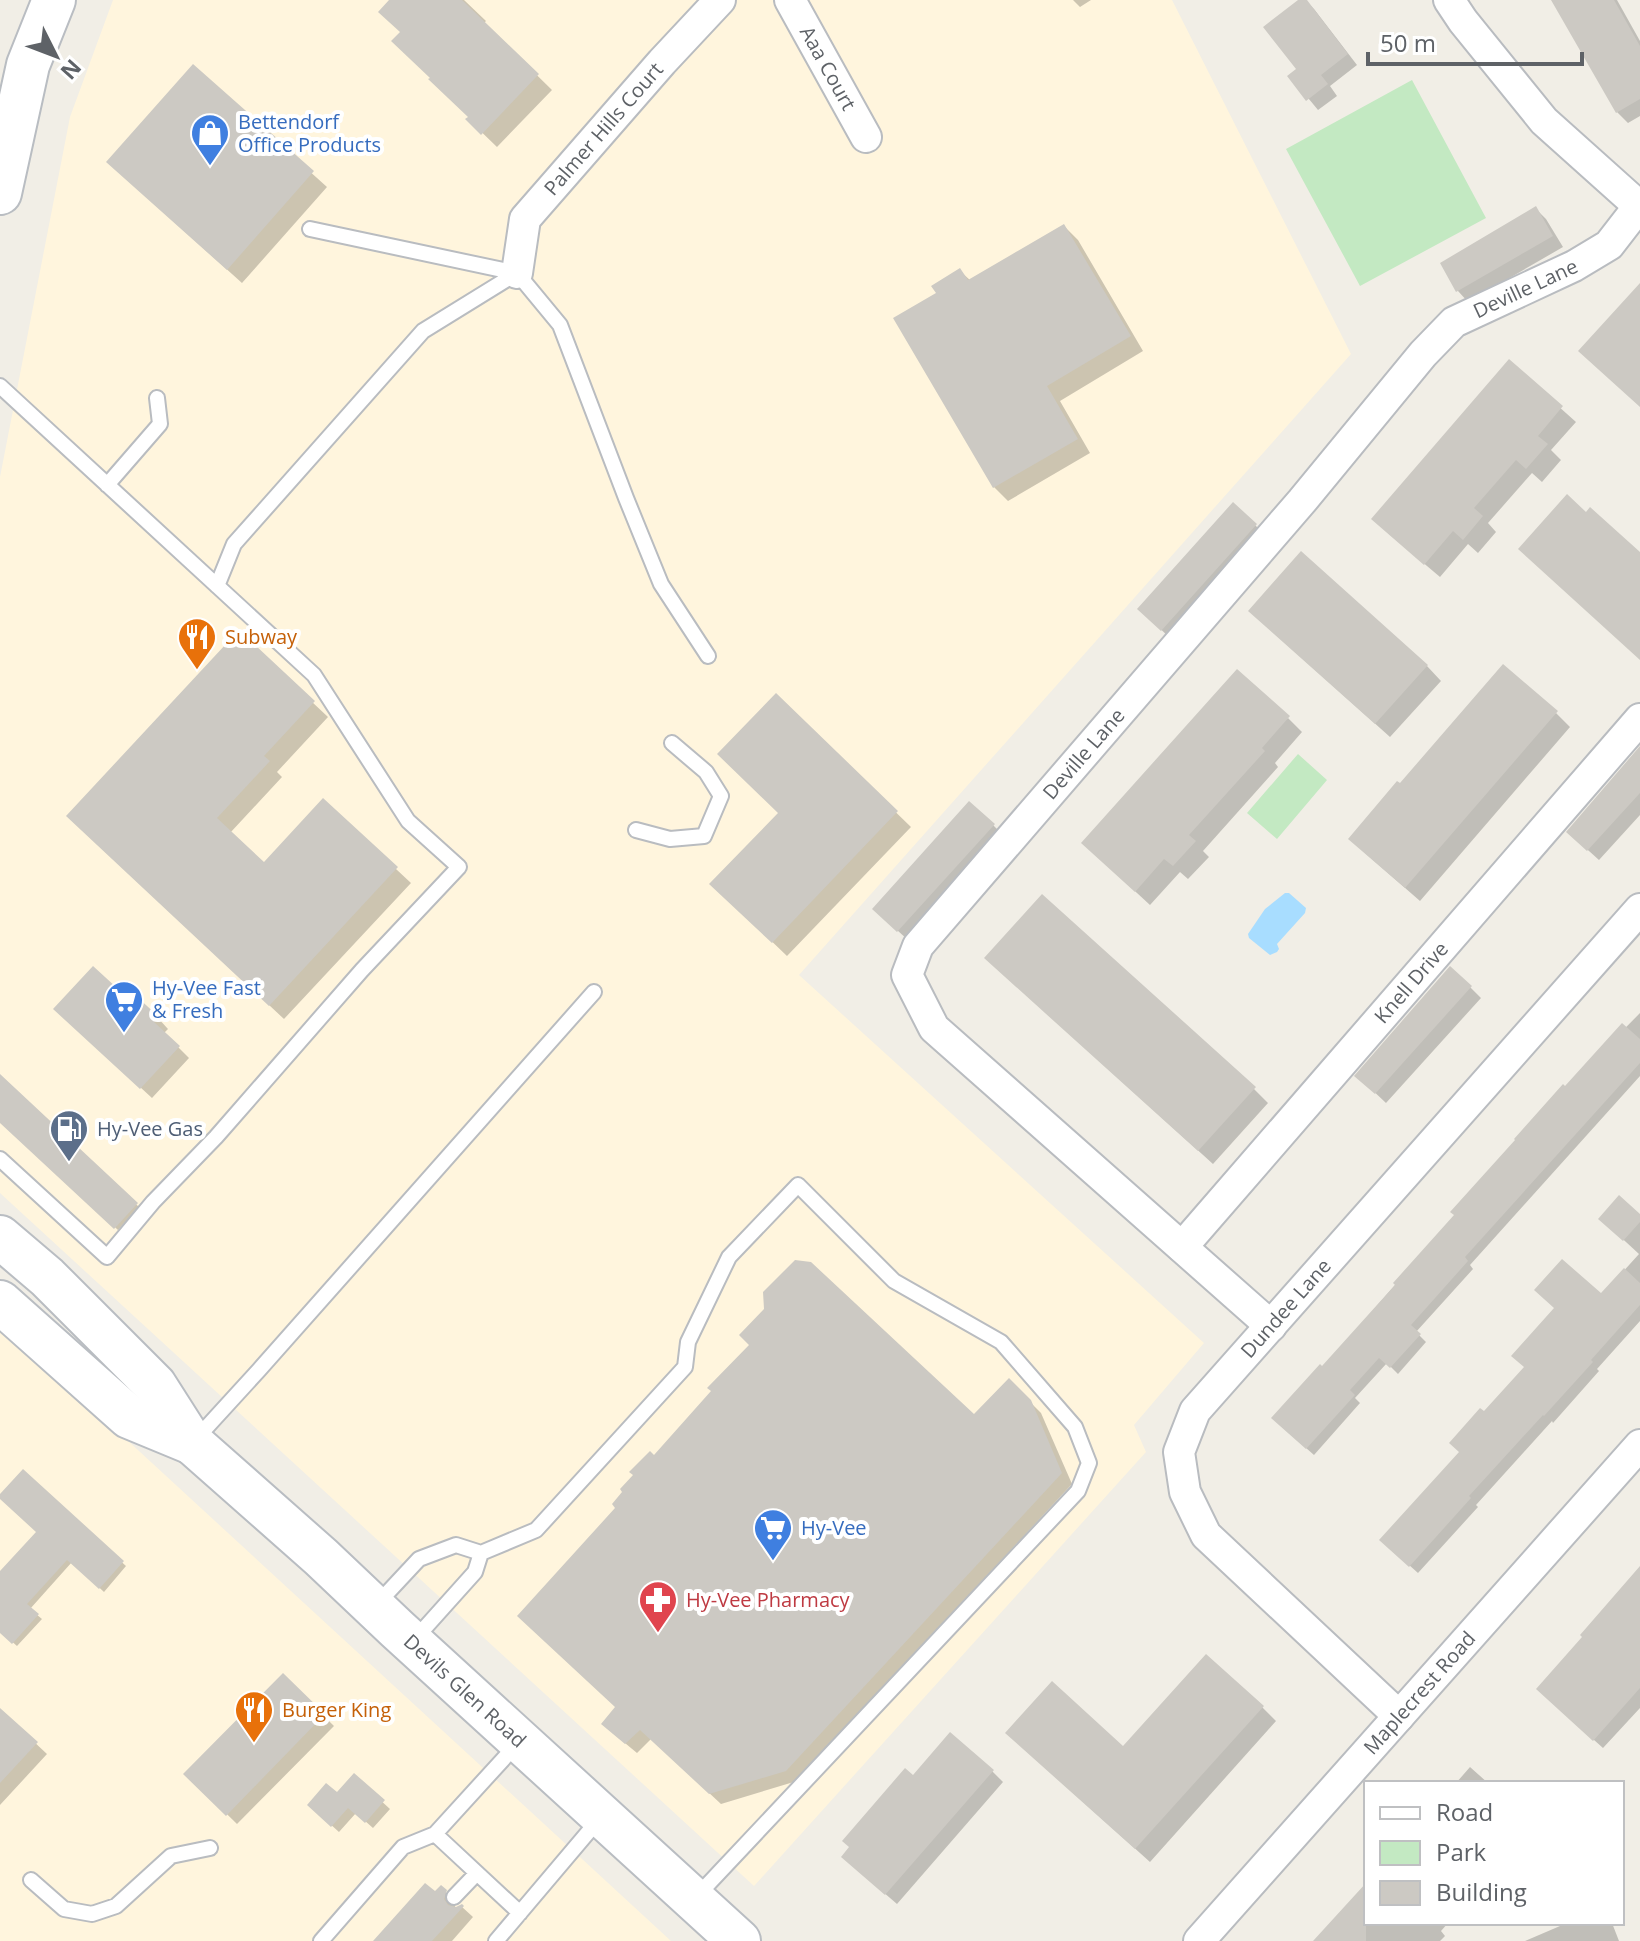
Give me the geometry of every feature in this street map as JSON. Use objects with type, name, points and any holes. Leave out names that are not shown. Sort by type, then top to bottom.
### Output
[{"type":"main road","points":[[0,193],[28,65],[54,0]]},
{"type":"main road","name":"Devils Glen Road","points":[[0,1237],[47,1277],[155,1385],[192,1443],[321,1557],[739,1941]]},
{"type":"main road","name":"Devils Glen Road","points":[[0,1302],[129,1417],[192,1443]]},
{"type":"street","name":"Palmer Hills Court","points":[[517,273],[525,219],[720,0]]},
{"type":"street","name":"Aaa Court","points":[[790,0],[866,137]]},
{"type":"street","points":[[1449,0],[1544,121],[1640,206]]},
{"type":"street","name":"Deville Lane","points":[[1271,1326],[934,1028],[907,975],[918,946],[1443,333],[1454,322],[1574,266],[1609,245],[1640,206]]},
{"type":"street","name":"Knell Drive","points":[[1182,1247],[1640,719]]},
{"type":"street","name":"Dundee Lane","points":[[1399,1716],[1206,1535],[1185,1492],[1179,1452],[1195,1411],[1640,909]]},
{"type":"street","name":"Maplecrest Road","points":[[1199,1941],[1640,1445]]},
{"type":"lane","points":[[310,229],[517,273],[560,325],[661,584],[708,656]]},
{"type":"lane","points":[[217,586],[234,544],[423,331],[517,273]]},
{"type":"lane","points":[[0,386],[314,675],[408,821],[459,867],[333,1002],[107,1257],[0,1159]]},
{"type":"lane","points":[[107,485],[160,424],[157,398]]},
{"type":"lane","points":[[636,830],[670,839],[704,836],[710,823],[721,796],[706,772],[672,743]]},
{"type":"lane","points":[[192,1443],[594,992]]},
{"type":"lane","points":[[374,1607],[419,1559],[456,1545],[481,1553],[536,1530],[685,1367],[688,1342],[729,1257],[798,1185],[894,1281],[1001,1342],[1075,1427],[1089,1463],[1078,1491],[694,1900]]},
{"type":"lane","points":[[412,1642],[475,1572],[481,1553]]},
{"type":"lane","points":[[321,1941],[403,1847],[435,1834],[519,1741]]},
{"type":"lane","points":[[496,1941],[602,1817]]},
{"type":"lane","points":[[435,1834],[520,1913]]},
{"type":"lane","points":[[31,1880],[64,1909],[92,1914],[116,1906],[171,1856],[210,1848]]},
{"type":"lane","points":[[454,1897],[477,1873]]},
{"type":"shaded area","points":[[113,0],[1172,0],[1351,354],[799,975],[1204,1343],[1134,1425],[1146,1452],[754,1886],[0,1193],[0,477],[70,117]]},
{"type":"shaded area","points":[[0,1323],[671,1941],[0,1941]]},
{"type":"green space","points":[[1412,80],[1486,218],[1360,286],[1286,149]]},
{"type":"green space","points":[[1298,754],[1327,780],[1277,839],[1247,813]]},
{"type":"water","points":[[1285,893],[1306,908],[1305,913],[1277,944],[1277,952],[1270,955],[1248,934],[1265,909]]},
{"type":"building","points":[[389,0],[462,0],[539,74],[481,135],[465,119],[468,117],[391,41],[400,32],[378,12]]},
{"type":"building","points":[[1298,0],[1307,0],[1348,54],[1321,75],[1328,84],[1306,101],[1287,76],[1296,69],[1263,27]]},
{"type":"building","points":[[1551,0],[1614,0],[1640,46],[1640,99],[1616,113]]},
{"type":"building","name":"Bettendorf Office Products","points":[[193,64],[314,171],[227,270],[106,162]]},
{"type":"building","points":[[1536,206],[1553,236],[1456,292],[1440,263]]},
{"type":"building","points":[[1064,224],[1131,336],[1047,386],[1078,439],[993,488],[893,318],[936,293],[931,286],[960,268],[968,280]]},
{"type":"building","points":[[1640,283],[1640,407],[1578,351]]},
{"type":"building","points":[[1509,359],[1563,406],[1538,436],[1548,444],[1526,469],[1516,460],[1474,508],[1483,516],[1463,540],[1453,531],[1424,565],[1371,519]]},
{"type":"building","points":[[1567,494],[1586,512],[1590,507],[1640,552],[1640,660],[1518,549]]},
{"type":"building","points":[[1233,502],[1257,524],[1161,631],[1137,609]]},
{"type":"building","points":[[1301,551],[1428,665],[1375,724],[1248,611]]},
{"type":"building","points":[[239,630],[315,701],[264,756],[270,761],[217,818],[264,862],[323,798],[398,867],[269,1006],[66,816]]},
{"type":"building","points":[[1503,664],[1558,711],[1405,888],[1348,839]]},
{"type":"building","points":[[1237,669],[1290,716],[1262,748],[1265,751],[1189,835],[1196,841],[1173,866],[1164,859],[1135,892],[1081,843]]},
{"type":"building","points":[[776,693],[898,811],[772,943],[709,884],[778,813],[717,754]]},
{"type":"building","points":[[1640,746],[1640,793],[1587,851],[1566,832]]},
{"type":"building","points":[[969,801],[995,824],[897,932],[872,909]]},
{"type":"building","points":[[1042,894],[1256,1087],[1198,1151],[984,958]]},
{"type":"building","name":"Hy-Vee Fast & Fresh","points":[[93,966],[117,988],[122,983],[159,1017],[154,1022],[180,1046],[140,1089],[53,1009]]},
{"type":"building","points":[[1450,966],[1472,986],[1375,1094],[1354,1076]]},
{"type":"building","points":[[1622,1023],[1640,1039],[1640,1063],[1465,1257],[1468,1261],[1411,1325],[1421,1334],[1390,1368],[1379,1358],[1350,1390],[1355,1395],[1306,1449],[1271,1418],[1395,1285],[1393,1283],[1454,1215],[1450,1212],[1563,1084],[1565,1086]]},
{"type":"building","name":"Hy-Vee Gas","points":[[0,1074],[138,1203],[114,1229],[0,1123]]},
{"type":"building","points":[[1619,1195],[1640,1214],[1640,1222],[1623,1241],[1598,1219]]},
{"type":"building","points":[[1562,1259],[1601,1293],[1624,1268],[1640,1283],[1640,1305],[1591,1360],[1593,1362],[1469,1496],[1471,1498],[1409,1567],[1379,1540],[1459,1452],[1449,1443],[1480,1408],[1484,1411],[1524,1367],[1511,1356],[1554,1308],[1534,1290]]},
{"type":"building","name":"Hy-Vee","points":[[795,1260],[811,1262],[974,1414],[1009,1378],[1031,1400],[1062,1473],[786,1771],[709,1794],[640,1730],[625,1744],[601,1724],[615,1707],[517,1616],[615,1508],[612,1504],[622,1492],[620,1489],[633,1475],[629,1472],[650,1451],[654,1455],[711,1391],[707,1388],[749,1345],[739,1335],[764,1309],[763,1292]]},
{"type":"building","points":[[23,1469],[124,1561],[99,1589],[67,1560],[27,1604],[39,1614],[12,1644],[0,1633],[0,1571],[36,1532],[0,1499],[0,1494]]},
{"type":"building","points":[[1640,1566],[1640,1688],[1593,1741],[1536,1689]]},
{"type":"building","points":[[1206,1654],[1264,1706],[1135,1849],[1005,1733],[1052,1681],[1123,1746]]},
{"type":"building","name":"Burger King","points":[[283,1673],[325,1714],[226,1816],[183,1774]]},
{"type":"building","points":[[0,1708],[38,1742],[0,1783]]},
{"type":"building","points":[[950,1732],[994,1770],[885,1895],[841,1857],[849,1847],[842,1841],[905,1768],[913,1775]]},
{"type":"building","points":[[354,1773],[385,1800],[365,1823],[348,1808],[331,1827],[307,1805],[326,1783],[337,1792]]},
{"type":"building","points":[[425,1883],[435,1891],[441,1885],[447,1890],[444,1899],[448,1905],[464,1906],[432,1941],[373,1941]]},
{"type":"building","points":[[1364,1885],[1366,1941],[1313,1941]]},
{"type":"place","name":"Bettendorf Office Products","points":[[210,167]]},
{"type":"place","name":"Subway","points":[[197,671]]},
{"type":"place","name":"Hy-Vee Fast & Fresh","points":[[124,1034]]},
{"type":"place","name":"Hy-Vee Gas","points":[[69,1163]]},
{"type":"place","name":"Hy-Vee","points":[[773,1562]]},
{"type":"place","name":"Hy-Vee Pharmacy","points":[[658,1634]]},
{"type":"place","name":"Burger King","points":[[254,1744]]}]
